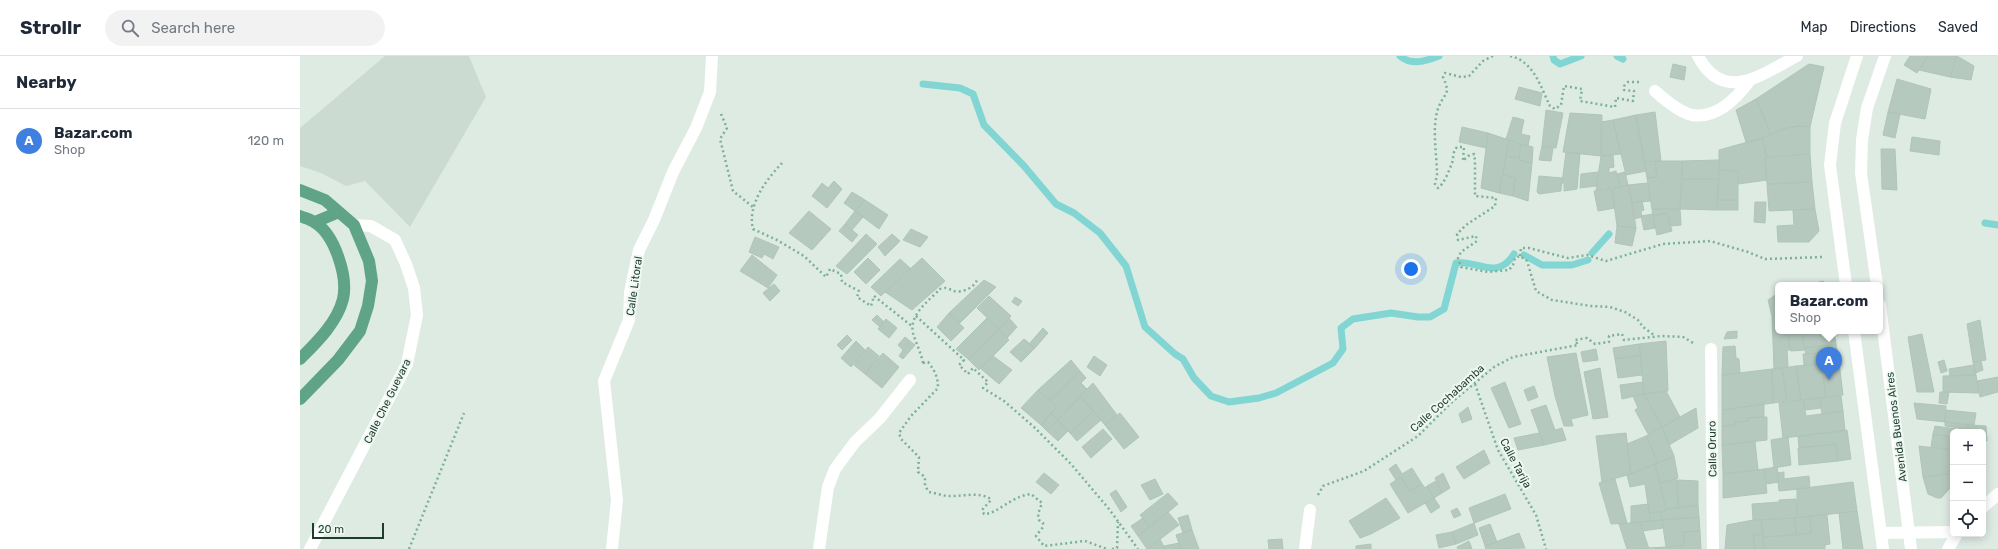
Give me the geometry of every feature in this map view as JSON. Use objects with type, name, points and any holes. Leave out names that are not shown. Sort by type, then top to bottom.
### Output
[{"type":"main road","points":[[300,190],[325,200],[354,225],[369,261],[372,281],[368,306],[360,331],[338,360],[300,399]]},
{"type":"main road","points":[[315,222],[339,212]]},
{"type":"main road","points":[[300,216],[315,222],[331,241],[338,255],[344,280],[343,299],[330,325],[300,359]]},
{"type":"street","name":"Calle Litoral","points":[[612,549],[617,500],[604,381],[629,320],[630,292],[639,250],[654,220],[673,172],[696,128],[710,92],[712,56]]},
{"type":"street","points":[[1698,56],[1714,76],[1725,82],[1738,83],[1750,80],[1797,56]]},
{"type":"street","points":[[1846,282],[1830,165],[1835,123],[1856,56]]},
{"type":"street","points":[[1877,282],[1861,166],[1862,140],[1867,108],[1885,56]]},
{"type":"street","points":[[1655,91],[1666,100],[1691,114],[1704,114],[1721,108],[1738,96],[1750,80]]},
{"type":"street","name":"Calle Che Guevara","points":[[310,549],[407,364],[417,315],[414,288],[406,264],[395,240],[371,226],[354,225]]},
{"type":"street","name":"Avenida Buenos Aires","points":[[1883,328],[1911,549]]},
{"type":"street","points":[[1854,334],[1883,549]]},
{"type":"street","name":"Calle Oruro","points":[[1711,349],[1713,549]]},
{"type":"street","points":[[818,549],[828,487],[835,469],[855,442],[880,418],[910,380]]},
{"type":"street","points":[[1986,504],[1998,494]]},
{"type":"street","points":[[1305,549],[1310,510]]},
{"type":"street","points":[[1881,533],[1908,534],[1950,532]]},
{"type":"street","points":[[1948,549],[1955,537]]},
{"type":"path","points":[[1493,56],[1483,61],[1468,76],[1461,77],[1448,73],[1444,75],[1447,85],[1446,97],[1440,105],[1436,123],[1436,184],[1438,188],[1443,184],[1452,162],[1453,151],[1457,147],[1464,147],[1463,161],[1468,156],[1474,154],[1475,196],[1496,198],[1495,206],[1457,234],[1458,240],[1476,236],[1477,241],[1462,252],[1458,258],[1461,267],[1488,272],[1509,270],[1514,265],[1515,258],[1520,256]]},
{"type":"path","points":[[1510,56],[1528,66],[1541,85],[1550,106],[1555,109],[1561,105],[1564,86],[1582,89],[1580,101],[1615,107],[1616,98],[1633,101],[1634,91],[1627,90]]},
{"type":"path","points":[[704,106],[720,111],[725,119],[727,128],[720,139],[733,192],[753,207]]},
{"type":"path","points":[[782,163],[774,172],[753,207],[751,219],[753,229],[777,240],[804,256],[826,277],[830,269],[841,274],[842,282],[859,291],[857,297],[871,306],[874,296],[913,327]]},
{"type":"path","points":[[1520,256],[1521,248],[1529,248],[1568,258],[1587,254],[1606,261],[1663,244],[1710,242],[1748,252],[1765,259],[1809,259],[1842,255]]},
{"type":"path","points":[[1520,256],[1527,262],[1536,291],[1552,300],[1610,307],[1625,312],[1638,320],[1643,327],[1655,336]]},
{"type":"path","points":[[910,380],[921,369],[923,363],[913,327],[916,316],[940,290],[945,288],[954,291],[964,290],[971,288],[977,280]]},
{"type":"path","points":[[916,316],[964,360],[959,365],[963,370],[968,374],[973,368],[988,382],[984,388],[1010,406],[1072,464],[1138,549]]},
{"type":"path","name":"Calle Cochabamba","points":[[1310,510],[1323,486],[1364,471],[1418,436],[1451,403],[1494,367],[1513,358],[1578,345],[1575,340],[1587,338],[1595,344],[1608,342],[1609,336],[1622,334],[1624,340],[1655,336],[1683,337],[1700,347],[1711,349]]},
{"type":"path","points":[[923,363],[928,362],[933,369],[938,379],[938,388],[911,416],[899,433],[901,439],[919,457],[918,472],[925,477],[925,486],[929,492],[946,496],[960,494],[987,496],[991,499],[982,510],[984,514],[992,514],[1014,498],[1031,494],[1042,503],[1038,514],[1039,520],[1043,523],[1043,527],[1036,536],[1044,546],[1084,541],[1107,549]]},
{"type":"path","name":"Calle Tarija","points":[[1475,384],[1498,450],[1536,515],[1546,549]]},
{"type":"path","points":[[410,549],[464,413]]},
{"type":"path","points":[[1112,549],[1117,548],[1118,522]]},
{"type":"shaded area","points":[[385,56],[469,56],[486,97],[410,227],[365,181],[346,186],[321,173],[300,166],[300,128]]},
{"type":"building","points":[[1910,56],[1928,56],[1917,73],[1904,65]]},
{"type":"building","points":[[1928,56],[1957,56],[1950,77],[1919,70]]},
{"type":"building","points":[[1957,56],[1974,66],[1971,80],[1950,77]]},
{"type":"building","points":[[1673,64],[1686,67],[1684,80],[1670,77]]},
{"type":"building","points":[[1809,64],[1824,67],[1810,127],[1800,126],[1786,128],[1771,134],[1756,99]]},
{"type":"building","points":[[1897,79],[1931,89],[1925,119],[1888,112]]},
{"type":"building","points":[[1519,87],[1542,93],[1540,106],[1515,99]]},
{"type":"building","points":[[1756,99],[1771,134],[1758,140],[1746,142],[1736,110]]},
{"type":"building","points":[[1546,110],[1563,113],[1556,148],[1542,146]]},
{"type":"building","points":[[1655,112],[1661,161],[1644,162],[1636,115]]},
{"type":"building","points":[[1888,112],[1900,114],[1895,138],[1883,135]]},
{"type":"building","points":[[1570,113],[1602,115],[1601,156],[1563,152]]},
{"type":"building","points":[[1636,115],[1646,171],[1626,175],[1613,120]]},
{"type":"building","points":[[1513,117],[1524,120],[1521,134],[1530,136],[1528,146],[1506,139]]},
{"type":"building","points":[[1613,120],[1621,154],[1601,156],[1601,122]]},
{"type":"building","points":[[1800,126],[1810,127],[1810,154],[1767,157],[1762,138],[1786,128]]},
{"type":"building","points":[[1462,127],[1488,133],[1486,148],[1459,142]]},
{"type":"building","points":[[1488,133],[1509,140],[1499,193],[1481,188]]},
{"type":"building","points":[[1912,137],[1940,141],[1939,155],[1910,151]]},
{"type":"building","points":[[1762,138],[1767,157],[1765,158],[1767,180],[1738,184],[1738,171],[1719,170],[1719,150]]},
{"type":"building","points":[[1509,140],[1521,144],[1519,158],[1506,156]]},
{"type":"building","points":[[1521,144],[1533,147],[1532,163],[1519,160]]},
{"type":"building","points":[[1542,146],[1553,148],[1551,161],[1539,160]]},
{"type":"building","points":[[1881,149],[1895,149],[1897,190],[1882,189]]},
{"type":"building","points":[[1566,152],[1580,153],[1577,189],[1564,191],[1564,183],[1562,183]]},
{"type":"building","points":[[1810,154],[1812,182],[1767,184],[1765,158]]},
{"type":"building","points":[[1613,155],[1614,167],[1609,168],[1609,173],[1616,171],[1620,187],[1596,190],[1601,156]]},
{"type":"building","points":[[1506,156],[1519,158],[1519,160],[1532,163],[1528,201],[1513,196],[1515,178],[1503,174]]},
{"type":"building","points":[[1719,160],[1719,179],[1682,179],[1682,161]]},
{"type":"building","points":[[1655,161],[1682,161],[1680,209],[1652,209],[1647,178],[1657,177]]},
{"type":"building","points":[[1655,161],[1657,177],[1647,178],[1644,162]]},
{"type":"building","points":[[1719,170],[1738,171],[1738,200],[1717,200]]},
{"type":"building","points":[[1598,172],[1596,186],[1580,188],[1581,174]]},
{"type":"building","points":[[1625,172],[1628,185],[1620,187],[1617,174]]},
{"type":"building","points":[[1503,174],[1515,178],[1513,196],[1499,193]]},
{"type":"building","points":[[1539,176],[1562,178],[1561,191],[1539,194],[1537,192]]},
{"type":"building","points":[[1682,179],[1719,179],[1717,210],[1680,209]]},
{"type":"building","points":[[834,181],[842,189],[827,208],[812,196],[822,183],[828,188]]},
{"type":"building","points":[[1812,182],[1815,209],[1769,211],[1767,184]]},
{"type":"building","points":[[1648,183],[1650,201],[1632,203],[1628,185]]},
{"type":"building","points":[[1628,185],[1636,228],[1617,226],[1612,189]]},
{"type":"building","points":[[1612,189],[1615,208],[1598,211],[1594,191]]},
{"type":"building","points":[[852,192],[865,200],[855,211],[844,203]]},
{"type":"building","points":[[865,200],[888,215],[879,229],[855,211]]},
{"type":"building","points":[[1717,200],[1738,200],[1738,210],[1717,210]]},
{"type":"building","points":[[1642,201],[1644,210],[1641,211],[1642,217],[1634,219],[1632,203]]},
{"type":"building","points":[[1755,202],[1766,202],[1765,223],[1754,222]]},
{"type":"building","points":[[1652,209],[1680,209],[1681,225],[1670,226],[1667,213],[1653,216]]},
{"type":"building","points":[[1815,209],[1819,231],[1809,242],[1778,242],[1777,226],[1794,225],[1793,210]]},
{"type":"building","points":[[809,211],[831,229],[812,250],[789,233]]},
{"type":"building","points":[[855,211],[863,217],[852,230],[845,224]]},
{"type":"building","points":[[1667,213],[1672,231],[1657,235],[1653,216]]},
{"type":"building","points":[[1653,214],[1655,228],[1644,230],[1641,216]]},
{"type":"building","points":[[845,224],[858,235],[852,242],[839,231]]},
{"type":"building","points":[[1617,226],[1636,228],[1632,246],[1615,243]]},
{"type":"building","points":[[911,229],[928,237],[920,247],[903,240]]},
{"type":"building","points":[[866,234],[877,244],[847,274],[836,266]]},
{"type":"building","points":[[892,234],[900,241],[885,256],[878,247]]},
{"type":"building","points":[[755,237],[779,247],[773,259],[764,254],[762,258],[749,252]]},
{"type":"building","points":[[752,255],[777,275],[768,288],[740,271]]},
{"type":"building","points":[[868,258],[880,270],[866,284],[854,272]]},
{"type":"building","points":[[922,258],[945,281],[912,310],[885,292]]},
{"type":"building","points":[[900,259],[910,268],[881,296],[871,287]]},
{"type":"building","points":[[984,280],[996,287],[960,323],[949,313]]},
{"type":"building","points":[[774,284],[780,291],[770,301],[763,293]]},
{"type":"building","points":[[1775,295],[1775,334],[1787,334],[1791,350],[1787,350],[1788,367],[1774,369],[1772,316],[1768,300]]},
{"type":"building","points":[[989,296],[1011,316],[999,329],[977,308]]},
{"type":"building","points":[[1015,297],[1022,301],[1018,306],[1012,302]]},
{"type":"building","points":[[949,313],[964,328],[951,341],[937,327]]},
{"type":"building","points":[[877,315],[884,322],[880,327],[872,320]]},
{"type":"building","points":[[987,318],[999,329],[968,359],[956,349]]},
{"type":"building","points":[[1009,318],[1017,327],[1007,338],[999,329]]},
{"type":"building","points":[[886,319],[897,328],[889,338],[878,329]]},
{"type":"building","points":[[1980,320],[1986,360],[1973,362],[1967,324]]},
{"type":"building","points":[[1043,328],[1048,333],[1035,348],[1029,344]]},
{"type":"building","points":[[999,329],[1009,340],[979,370],[968,359]]},
{"type":"building","points":[[1737,331],[1737,338],[1724,339],[1727,332]]},
{"type":"building","points":[[1787,334],[1801,334],[1787,336]]},
{"type":"building","points":[[1802,334],[1834,334],[1836,344],[1805,348]]},
{"type":"building","points":[[1802,334],[1805,350],[1791,351],[1788,336]]},
{"type":"building","points":[[1922,334],[1934,392],[1917,392],[1908,337]]},
{"type":"building","points":[[847,335],[852,340],[842,350],[837,345]]},
{"type":"building","points":[[905,337],[915,345],[903,359],[899,356],[903,350],[898,345]]},
{"type":"building","points":[[1024,339],[1035,348],[1021,362],[1010,352]]},
{"type":"building","points":[[856,341],[865,350],[851,367],[841,358]]},
{"type":"building","points":[[1666,341],[1668,391],[1644,394],[1639,344]]},
{"type":"building","points":[[1639,344],[1641,355],[1615,359],[1613,348]]},
{"type":"building","points":[[1836,344],[1839,362],[1804,365],[1803,354],[1819,353],[1819,346]]},
{"type":"building","points":[[1735,346],[1736,358],[1739,359],[1740,373],[1722,375],[1723,347]]},
{"type":"building","points":[[1819,346],[1819,353],[1806,354],[1805,348]]},
{"type":"building","points":[[868,347],[879,356],[865,374],[854,365]]},
{"type":"building","points":[[1596,349],[1598,360],[1583,362],[1581,352]]},
{"type":"building","points":[[883,353],[899,367],[882,388],[865,374]]},
{"type":"building","points":[[1576,353],[1588,415],[1571,419],[1573,426],[1564,426],[1555,396],[1547,357]]},
{"type":"building","points":[[1641,355],[1642,375],[1618,378],[1615,359]]},
{"type":"building","points":[[993,356],[1012,370],[999,384],[980,368]]},
{"type":"building","points":[[1094,356],[1107,365],[1100,376],[1087,367]]},
{"type":"building","points":[[1071,360],[1080,371],[1050,400],[1038,390]]},
{"type":"building","points":[[1944,360],[1947,371],[1941,373],[1938,362]]},
{"type":"building","points":[[1981,361],[1983,370],[1975,373],[1973,362]]},
{"type":"building","points":[[1839,362],[1843,395],[1826,397],[1821,364]]},
{"type":"building","points":[[1821,364],[1826,397],[1801,400],[1796,366]]},
{"type":"building","points":[[1974,365],[1976,375],[1950,376],[1949,369]]},
{"type":"building","points":[[1796,366],[1801,400],[1787,401],[1782,368]]},
{"type":"building","points":[[1600,368],[1608,417],[1593,419],[1584,372]]},
{"type":"building","points":[[1782,368],[1787,401],[1773,403],[1772,369]]},
{"type":"building","points":[[1772,369],[1773,403],[1722,410],[1722,375]]},
{"type":"building","points":[[1080,371],[1086,378],[1081,383],[1087,389],[1058,419],[1051,413],[1057,407],[1050,400]]},
{"type":"building","points":[[1976,375],[1979,393],[1943,392],[1943,376]]},
{"type":"building","points":[[1998,377],[1998,392],[1980,397],[1977,381]]},
{"type":"building","points":[[1505,382],[1521,424],[1509,428],[1491,388]]},
{"type":"building","points":[[1643,382],[1644,394],[1622,399],[1620,385]]},
{"type":"building","points":[[1093,383],[1117,415],[1105,425],[1080,396]]},
{"type":"building","points":[[1534,386],[1538,397],[1528,401],[1524,390]]},
{"type":"building","points":[[1038,390],[1057,407],[1041,425],[1021,408]]},
{"type":"building","points":[[1666,391],[1680,417],[1662,427],[1644,394]]},
{"type":"building","points":[[1940,392],[1949,392],[1947,404],[1939,403]]},
{"type":"building","points":[[1644,394],[1662,427],[1648,434],[1635,410],[1638,408],[1633,396]]},
{"type":"building","points":[[1080,396],[1093,411],[1070,433],[1058,420]]},
{"type":"building","points":[[1841,396],[1843,411],[1822,414],[1820,398]]},
{"type":"building","points":[[1820,398],[1821,408],[1805,410],[1803,400]]},
{"type":"building","points":[[1803,400],[1806,416],[1843,411],[1845,431],[1783,438],[1779,403]]},
{"type":"building","points":[[1914,403],[1946,406],[1945,422],[1917,419]]},
{"type":"building","points":[[1764,404],[1764,417],[1748,418],[1748,421],[1735,422],[1735,425],[1722,426],[1722,410]]},
{"type":"building","points":[[1546,405],[1555,430],[1562,428],[1566,440],[1544,445],[1531,410]]},
{"type":"building","points":[[1468,407],[1472,419],[1462,423],[1459,414]]},
{"type":"building","points":[[1696,408],[1698,428],[1669,445],[1662,427]]},
{"type":"building","points":[[1946,410],[1976,413],[1974,425],[1945,422]]},
{"type":"building","points":[[1093,411],[1101,420],[1077,441],[1070,433]]},
{"type":"building","points":[[1051,413],[1058,419],[1047,431],[1041,425]]},
{"type":"building","points":[[1120,413],[1139,437],[1124,449],[1105,425]]},
{"type":"building","points":[[1767,417],[1767,440],[1722,445],[1722,426],[1735,425],[1735,422],[1748,421],[1748,418]]},
{"type":"building","points":[[1058,420],[1068,431],[1058,441],[1047,431]]},
{"type":"building","points":[[1945,422],[1968,425],[1967,429],[1958,429],[1959,428],[1945,426]]},
{"type":"building","points":[[1968,425],[1986,426],[1987,441],[1986,429],[1967,429]]},
{"type":"building","points":[[1935,426],[1956,429],[1950,429],[1950,437],[1933,434]]},
{"type":"building","points":[[1662,427],[1674,456],[1658,463],[1646,436]]},
{"type":"building","points":[[1103,429],[1112,439],[1091,458],[1082,447]]},
{"type":"building","points":[[1847,430],[1851,459],[1838,461],[1836,444],[1799,448],[1798,436]]},
{"type":"building","points":[[1539,433],[1544,445],[1518,450],[1514,438]]},
{"type":"building","points":[[1626,433],[1631,474],[1602,482],[1596,436]]},
{"type":"building","points":[[1933,434],[1950,437],[1950,450],[1931,447]]},
{"type":"building","points":[[1646,436],[1658,463],[1631,474],[1627,444]]},
{"type":"building","points":[[1788,437],[1791,465],[1774,468],[1771,440]]},
{"type":"building","points":[[1755,441],[1758,470],[1723,474],[1722,445]]},
{"type":"building","points":[[1836,444],[1838,461],[1799,465],[1798,448]]},
{"type":"building","points":[[1919,446],[1950,450],[1950,473],[1923,477]]},
{"type":"building","points":[[1484,450],[1490,463],[1464,479],[1456,467]]},
{"type":"building","points":[[1674,456],[1678,478],[1660,483],[1655,464]]},
{"type":"building","points":[[1396,464],[1402,474],[1412,468],[1422,484],[1409,491],[1401,477],[1396,480],[1389,469]]},
{"type":"building","points":[[1655,464],[1666,511],[1649,513],[1645,484],[1630,487],[1627,475]]},
{"type":"building","points":[[1777,467],[1779,482],[1766,484],[1764,469]]},
{"type":"building","points":[[1764,469],[1767,493],[1723,498],[1723,474]]},
{"type":"building","points":[[1784,472],[1784,479],[1809,476],[1810,488],[1779,491],[1777,473]]},
{"type":"building","points":[[1044,473],[1059,485],[1051,494],[1036,482]]},
{"type":"building","points":[[1443,473],[1450,488],[1442,493],[1435,478]]},
{"type":"building","points":[[1950,473],[1950,488],[1941,498],[1937,498],[1928,494],[1923,477]]},
{"type":"building","points":[[1401,477],[1409,491],[1422,484],[1425,488],[1427,486],[1434,498],[1408,513],[1390,484]]},
{"type":"building","points":[[1155,479],[1163,494],[1150,500],[1141,485]]},
{"type":"building","points":[[1615,479],[1627,523],[1611,524],[1599,483]]},
{"type":"building","points":[[1676,479],[1679,508],[1666,509],[1660,483]]},
{"type":"building","points":[[1677,480],[1698,481],[1698,505],[1679,508]]},
{"type":"building","points":[[1436,481],[1442,493],[1434,498],[1427,486]]},
{"type":"building","points":[[1853,482],[1857,511],[1797,518],[1797,489]]},
{"type":"building","points":[[1116,490],[1127,507],[1121,512],[1110,494]]},
{"type":"building","points":[[1168,493],[1178,504],[1150,527],[1140,515]]},
{"type":"building","points":[[1505,494],[1511,509],[1474,523],[1469,508]]},
{"type":"building","points":[[1386,498],[1400,518],[1371,534],[1360,538],[1349,521]]},
{"type":"building","points":[[1434,498],[1440,507],[1431,513],[1425,503]]},
{"type":"building","points":[[1796,499],[1797,518],[1753,520],[1752,504]]},
{"type":"building","points":[[1649,504],[1650,521],[1631,523],[1631,506]]},
{"type":"building","points":[[1698,505],[1699,517],[1662,520],[1661,512],[1666,511],[1666,509]]},
{"type":"building","points":[[1457,508],[1461,515],[1454,518],[1451,511]]},
{"type":"building","points":[[1857,511],[1863,549],[1843,549],[1839,513]]},
{"type":"building","points":[[1168,512],[1179,525],[1147,549],[1138,536]]},
{"type":"building","points":[[1661,512],[1662,520],[1650,521],[1649,513]]},
{"type":"building","points":[[1188,515],[1192,530],[1183,533],[1178,518]]},
{"type":"building","points":[[1827,515],[1830,544],[1825,545],[1825,549],[1764,549],[1763,537],[1811,533],[1810,516]]},
{"type":"building","points":[[1810,516],[1811,533],[1796,535],[1795,518]]},
{"type":"building","points":[[1699,517],[1700,531],[1683,532],[1684,545],[1666,547],[1662,520]]},
{"type":"building","points":[[1143,518],[1150,527],[1138,536],[1131,526]]},
{"type":"building","points":[[1795,518],[1796,535],[1763,537],[1761,520]]},
{"type":"building","points":[[1662,520],[1663,528],[1643,531],[1640,522]]},
{"type":"building","points":[[1761,520],[1763,534],[1753,535],[1755,549],[1725,549],[1727,525]]},
{"type":"building","points":[[1640,522],[1649,549],[1627,549],[1619,524]]},
{"type":"building","points":[[1474,523],[1478,535],[1456,544],[1452,532]]},
{"type":"building","points":[[1490,524],[1497,542],[1485,546],[1479,528]]},
{"type":"building","points":[[1192,530],[1199,549],[1181,549],[1176,535]]},
{"type":"building","points":[[1700,531],[1701,549],[1671,549],[1671,547],[1684,545],[1683,532]]},
{"type":"building","points":[[1452,532],[1456,544],[1439,548],[1436,535]]},
{"type":"building","points":[[1519,533],[1525,548],[1486,549],[1485,546]]},
{"type":"building","points":[[1763,534],[1764,549],[1755,549],[1753,535]]},
{"type":"building","points":[[1160,539],[1165,549],[1148,549]]},
{"type":"building","points":[[1282,539],[1283,549],[1269,549],[1268,540]]},
{"type":"building","points":[[1469,541],[1472,549],[1458,549],[1457,547]]},
{"type":"building","points":[[1179,543],[1181,549],[1165,549],[1164,546]]},
{"type":"building","points":[[1371,544],[1371,549],[1356,549],[1356,546]]},
{"type":"building","points":[[1671,547],[1671,549],[1649,548]]},
{"type":"waterway","points":[[1400,56],[1414,62],[1429,60],[1439,56]]},
{"type":"waterway","points":[[1553,56],[1554,60],[1560,64],[1581,56]]},
{"type":"waterway","points":[[1617,56],[1623,59]]},
{"type":"waterway","points":[[923,84],[960,88],[973,94],[984,125],[1024,166],[1056,204],[1074,213],[1100,233],[1126,266],[1145,327],[1175,354],[1183,359],[1194,378],[1211,396],[1229,402],[1259,398],[1276,393],[1333,363],[1343,349],[1341,328],[1353,319],[1391,313],[1418,317],[1430,317],[1444,309],[1456,263],[1472,264],[1486,268],[1501,267],[1514,254]]},
{"type":"waterway","points":[[1985,223],[1998,225]]},
{"type":"waterway","points":[[1592,253],[1609,234]]},
{"type":"waterway","points":[[1524,255],[1542,265],[1572,265],[1588,260]]},
{"type":"place","name":"Bazar.com","points":[[1829,380]]}]
